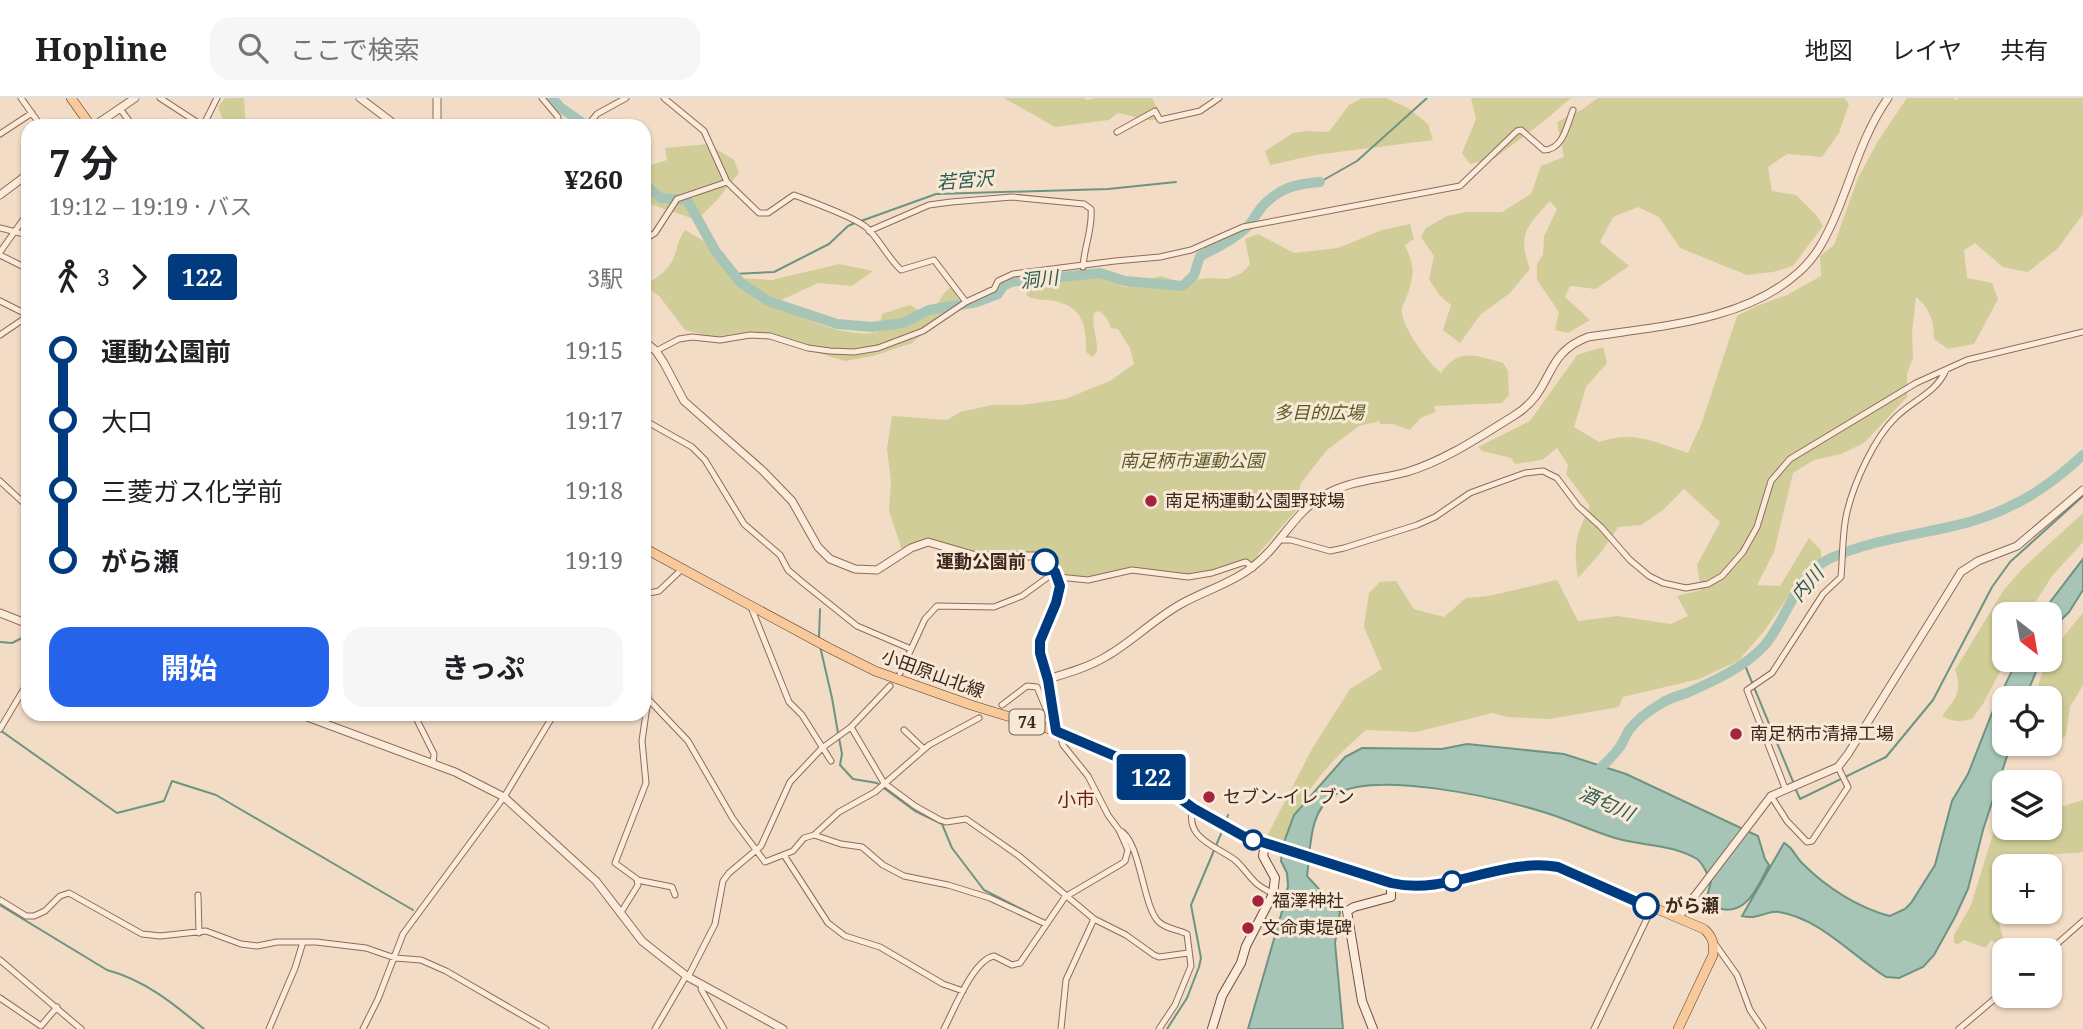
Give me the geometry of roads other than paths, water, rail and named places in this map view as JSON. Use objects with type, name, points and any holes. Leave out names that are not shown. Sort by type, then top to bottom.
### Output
[{"type":"main road","points":[[71,98],[87,119]]},
{"type":"main road","name":"小田原山北線","points":[[651,552],[876,671],[1099,748],[1134,766],[1223,827],[1265,844],[1408,887],[1429,887],[1520,866],[1544,864],[1558,867],[1704,929],[1714,943]]},
{"type":"main road","points":[[1212,1029],[1222,996],[1241,963],[1246,946],[1273,894],[1275,878],[1263,856],[1265,844]]},
{"type":"main road","points":[[1373,1029],[1362,1001],[1347,911],[1391,897],[1391,883]]},
{"type":"main road","points":[[1678,1029],[1713,955],[1714,943]]},
{"type":"street","points":[[21,98],[36,119]]},
{"type":"street","points":[[104,119],[135,98]]},
{"type":"street","points":[[160,98],[192,119]]},
{"type":"street","points":[[206,119],[217,98]]},
{"type":"street","points":[[360,98],[388,119]]},
{"type":"street","points":[[437,98],[437,119]]},
{"type":"street","points":[[542,98],[558,119]]},
{"type":"street","points":[[593,119],[626,98]]},
{"type":"street","points":[[664,98],[704,131],[727,182],[758,213],[768,213],[794,195],[866,227],[889,259],[901,270],[934,260],[966,302]]},
{"type":"street","points":[[1117,132],[1155,111],[1160,120],[1200,111],[1219,98]]},
{"type":"street","points":[[1048,680],[1107,657],[1167,612],[1252,568],[1271,552],[1304,510],[1330,492],[1353,483],[1406,472],[1428,464],[1529,406],[1543,388],[1559,355],[1575,341],[1718,314],[1764,296],[1799,272],[1823,243],[1871,124],[1888,98]]},
{"type":"street","points":[[120,109],[128,119]]},
{"type":"street","points":[[656,351],[692,337],[720,340],[750,335],[770,336],[807,348],[854,352],[897,343],[923,331],[966,302],[994,289],[998,281],[1013,274],[1160,257],[1191,250],[1243,227],[1460,186],[1517,131],[1521,130],[1544,150],[1556,147],[1573,110]]},
{"type":"street","points":[[23,119],[32,113]]},
{"type":"street","points":[[0,134],[21,120]]},
{"type":"street","points":[[0,195],[21,179]]},
{"type":"street","points":[[651,236],[677,199],[727,182]]},
{"type":"street","points":[[869,231],[929,205],[951,202],[1012,197],[1084,204],[1091,209],[1092,218],[1083,249],[1083,267]]},
{"type":"street","points":[[21,222],[0,253],[21,265]]},
{"type":"street","points":[[0,228],[21,234]]},
{"type":"street","points":[[0,301],[21,312]]},
{"type":"street","points":[[0,335],[21,320]]},
{"type":"street","points":[[1279,540],[1291,540],[1330,551],[1337,550],[1417,525],[1435,517],[1470,493],[1489,485],[1525,473],[1543,471],[1557,478],[1578,506],[1601,527],[1630,561],[1649,576],[1663,583],[1686,588],[1708,584],[1721,576],[1743,552],[1757,527],[1771,481],[1790,459],[1916,383],[1967,360],[2083,332]]},
{"type":"street","points":[[651,347],[656,351],[684,401],[783,491],[798,508],[818,547],[830,559],[855,569],[877,570],[911,548],[928,542],[976,556],[1035,556],[1045,562],[1056,575],[1060,586],[1040,641],[1040,653],[1058,732],[1063,745],[1088,776],[1128,850],[1125,861],[1065,897],[1020,963],[1012,965],[991,956],[980,965],[944,1029]]},
{"type":"street","points":[[1785,788],[1747,690],[1772,673],[1823,594],[1842,577],[1847,513],[1877,443],[1894,419],[1930,392],[1943,378],[1946,370]]},
{"type":"street","points":[[651,424],[692,447],[705,460],[744,524],[780,555],[788,570],[857,626],[911,649]]},
{"type":"street","points":[[0,481],[21,500]]},
{"type":"street","points":[[1678,918],[1772,797],[1785,788],[1839,769],[1961,572],[1978,561],[2017,546],[2083,489]]},
{"type":"street","points":[[900,673],[925,619],[937,606],[979,608],[1002,604],[1056,575],[1088,579],[1132,570],[1188,577],[1209,574],[1246,562],[1252,568]]},
{"type":"street","points":[[651,593],[659,591],[682,569]]},
{"type":"street","points":[[751,607],[789,702],[802,715],[831,761]]},
{"type":"street","points":[[0,613],[21,621]]},
{"type":"street","points":[[655,1029],[715,924],[723,881],[764,842],[790,782],[822,748],[851,727],[890,686]]},
{"type":"street","points":[[1002,705],[1027,686],[1037,687],[1048,717],[1058,732]]},
{"type":"street","points":[[0,729],[21,694]]},
{"type":"street","points":[[651,704],[688,741],[733,820],[765,862],[797,849],[804,838],[814,835],[839,812],[875,792],[924,749],[979,718]]},
{"type":"street","points":[[318,721],[455,772],[504,797],[587,872],[642,941],[687,976],[783,1029]]},
{"type":"street","points":[[418,721],[434,754],[433,764]]},
{"type":"street","points":[[363,1029],[403,934],[504,797],[550,721]]},
{"type":"street","points":[[644,721],[642,741],[646,783],[615,863],[637,880],[672,887],[675,895]]},
{"type":"street","points":[[851,727],[884,783],[915,806],[940,820],[946,822],[966,819],[983,829],[1094,919],[1126,935],[1159,957],[1188,953]]},
{"type":"street","points":[[904,730],[924,749]]},
{"type":"street","points":[[1772,797],[1787,821],[1807,842],[1812,841],[1848,787],[1839,769]]},
{"type":"street","points":[[1193,808],[1190,818],[1200,837],[1244,868],[1256,884],[1273,894]]},
{"type":"street","points":[[1119,830],[1126,834],[1134,853],[1153,914],[1163,926],[1185,932],[1191,966],[1183,988],[1159,1029]]},
{"type":"street","points":[[814,835],[846,846],[862,847],[883,865],[904,876],[990,898],[1046,924]]},
{"type":"street","points":[[784,855],[835,931],[880,947],[934,979],[963,992]]},
{"type":"street","points":[[620,914],[638,888],[637,880]]},
{"type":"street","points":[[0,900],[26,916],[34,916],[45,911],[60,896],[69,893],[142,934],[206,932],[241,944],[257,946],[277,942],[303,942],[366,948],[395,958],[421,960],[446,971],[546,1029]]},
{"type":"street","points":[[198,895],[199,933]]},
{"type":"street","points":[[1594,1029],[1652,908]]},
{"type":"street","points":[[1061,1029],[1066,980],[1094,919]]},
{"type":"street","points":[[2062,940],[2083,921]]},
{"type":"street","points":[[270,1029],[303,942]]},
{"type":"street","points":[[1714,943],[1737,975],[1750,1010],[1763,1029]]},
{"type":"street","points":[[0,960],[81,1029]]},
{"type":"street","points":[[703,984],[701,989],[724,1029]]},
{"type":"street","points":[[0,999],[41,1026],[57,1007]]},
{"type":"street","points":[[1959,1029],[1992,1001]]},
{"type":"water","points":[[2083,559],[2083,590],[2069,612],[2062,619],[2062,602],[2050,602]]},
{"type":"water","points":[[2011,672],[2036,672],[2030,686],[2005,686]]},
{"type":"water","points":[[1992,713],[1992,756],[2007,756],[2003,770],[1992,770],[1992,802],[1968,889],[1934,955],[1923,967],[1899,978],[1886,977],[1809,922],[1779,912],[1753,917],[1742,916],[1784,843],[1822,881],[1854,902],[1890,916],[1905,909],[1935,865],[1952,801],[1968,774]]},
{"type":"water","name":"酒匂川","points":[[1467,744],[1564,754],[1626,774],[1758,836],[1769,865],[1746,902],[1731,910],[1722,909],[1706,901],[1711,881],[1701,863],[1687,854],[1625,841],[1540,811],[1466,793],[1407,786],[1355,788],[1336,794],[1320,810],[1312,830],[1307,876],[1340,912],[1335,943],[1343,1029],[1248,1029],[1288,886],[1287,873],[1281,861],[1283,845],[1294,815],[1345,757],[1362,748],[1442,749]]},
{"type":"waterway","name":"洞川","points":[[552,98],[577,119]]},
{"type":"waterway","name":"洞川","points":[[1320,182],[1357,161],[1427,98]]},
{"type":"waterway","name":"若宮沢","points":[[861,221],[936,194],[1108,189],[1176,182]]},
{"type":"waterway","name":"洞川","points":[[651,190],[661,198],[687,200],[716,252],[741,283],[768,301],[837,324],[872,327],[903,323],[929,310],[977,302],[998,294],[1003,286],[1011,282],[1100,273],[1125,281],[1183,286],[1194,275],[1200,256],[1243,231],[1274,196],[1295,186],[1320,182]]},
{"type":"waterway","name":"若宮沢","points":[[733,274],[774,272],[829,244],[855,223]]},
{"type":"waterway","name":"内川","points":[[1593,775],[1616,752],[1629,730],[1644,715],[1668,700],[1728,673],[1756,654],[1772,635],[1800,586],[1819,565],[1860,547],[1968,522],[2004,509],[2037,491],[2083,455]]},
{"type":"waterway","points":[[1796,790],[1800,799],[1886,757],[1933,700],[1992,587],[2010,562],[2083,496]]},
{"type":"waterway","points":[[819,637],[820,609]]},
{"type":"waterway","points":[[0,642],[12,643],[21,638]]},
{"type":"waterway","points":[[820,646],[838,733]]},
{"type":"waterway","points":[[1744,663],[1794,784]]},
{"type":"waterway","points":[[0,730],[117,813],[164,801],[172,781],[216,795],[413,910]]},
{"type":"waterway","points":[[839,738],[842,754],[840,765],[853,779],[877,783],[915,811],[942,824],[952,848],[984,890],[1031,914]]},
{"type":"waterway","points":[[1225,824],[1228,815]]},
{"type":"waterway","points":[[1167,1029],[1187,998],[1199,967],[1201,958],[1191,905],[1223,829]]},
{"type":"waterway","points":[[0,905],[107,970],[146,986],[204,1029]]},
{"type":"place","name":"南足柄運動公園野球場","points":[[1151,501]]},
{"type":"place","name":"運動公園前","points":[[1045,562]]},
{"type":"place","name":"南足柄市清掃工場","points":[[1736,734]]},
{"type":"place","name":"セブン-イレブン","points":[[1209,797]]},
{"type":"place","name":"福澤神社","points":[[1258,901]]},
{"type":"place","name":"がら瀬","points":[[1646,906]]},
{"type":"place","name":"文命東堤碑","points":[[1248,928]]},
{"type":"district","name":"小市","points":[[1076,799]]},
{"type":"park label","name":"多目的広場","points":[[1319,413]]},
{"type":"park label","name":"南足柄市運動公園","points":[[1192,461]]}]
